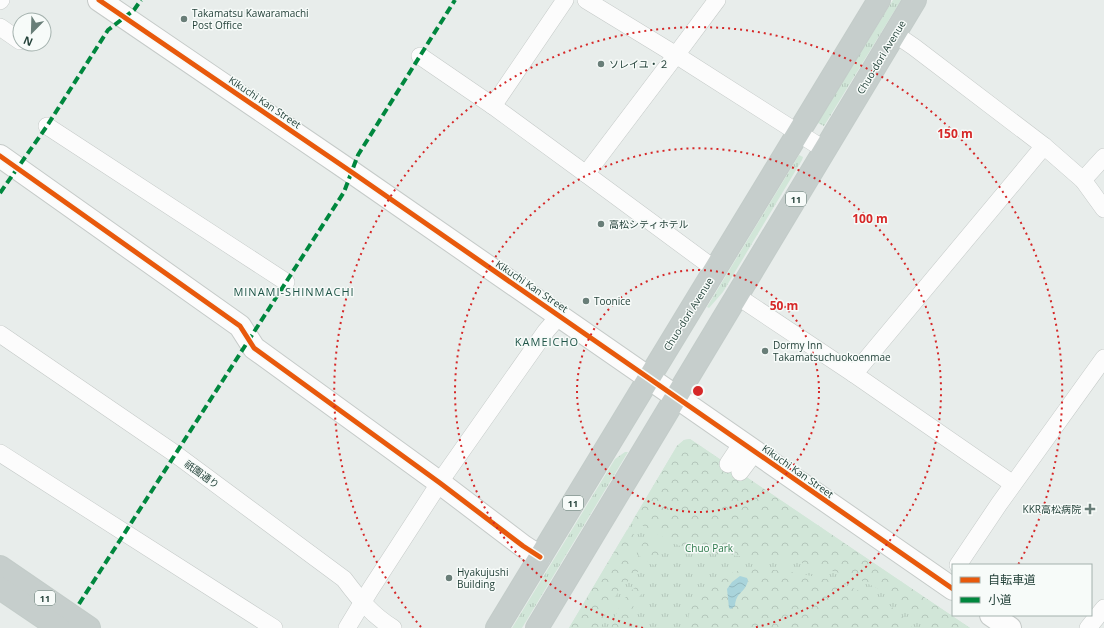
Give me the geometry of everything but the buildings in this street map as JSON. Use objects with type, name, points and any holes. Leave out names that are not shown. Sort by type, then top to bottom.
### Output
[{"type":"highway","name":"Chuo-dori Avenue","points":[[537,628],[915,0]]},
{"type":"highway","name":"Chuo-dori Avenue","points":[[497,628],[648,378],[716,270],[798,133],[873,2]]},
{"type":"highway","name":"11","points":[[0,567],[89,628]]},
{"type":"highway","name":"11","points":[[0,588],[59,628]]},
{"type":"street","name":"Kikuchi Kan Street","points":[[99,0],[748,447],[950,582]]},
{"type":"street","points":[[493,106],[565,0]]},
{"type":"street","points":[[586,174],[716,0]]},
{"type":"street","points":[[589,1],[825,150]]},
{"type":"street","points":[[0,27],[12,35]]},
{"type":"street","points":[[895,34],[1044,146],[1083,180],[1104,209]]},
{"type":"street","points":[[420,56],[493,106],[716,270]]},
{"type":"street","points":[[47,126],[286,282]]},
{"type":"street","points":[[854,374],[1044,146]]},
{"type":"street","points":[[0,156],[240,326],[254,348],[540,557]]},
{"type":"street","points":[[1083,180],[1104,157]]},
{"type":"street","points":[[737,296],[854,374],[1013,484]]},
{"type":"street","points":[[347,628],[440,483],[546,331],[559,316]]},
{"type":"street","name":"祇園通り","points":[[0,334],[174,453],[344,579],[362,603],[380,620],[393,628]]},
{"type":"street","points":[[959,564],[1013,484],[1104,358]]},
{"type":"street","points":[[734,468],[748,447]]},
{"type":"street","points":[[0,453],[274,628]]},
{"type":"street","points":[[1088,628],[1104,608]]},
{"type":"street","points":[[992,616],[1010,628]]},
{"type":"green space","points":[[893,0],[901,0],[824,126],[818,123],[819,120]]},
{"type":"green space","points":[[799,155],[803,157],[802,160],[723,292],[709,308],[707,307]]},
{"type":"green space","name":"Chuo Park","points":[[690,439],[970,628],[569,628],[677,446],[684,440]]},
{"type":"green space","points":[[690,439],[970,628],[925,628],[905,606],[881,590],[862,581],[836,572],[790,560],[701,553],[684,548],[633,520],[677,446],[684,440]]},
{"type":"green space","points":[[625,452],[628,452],[522,628],[512,628],[615,459]]},
{"type":"green space","points":[[627,530],[639,538],[627,556],[644,566],[629,580],[612,601],[601,628],[569,628]]},
{"type":"green space","points":[[647,537],[665,549],[654,565],[636,554]]},
{"type":"green space","points":[[748,568],[787,571],[836,581],[883,601],[900,613],[913,628],[687,628],[693,602],[706,586],[714,580]]},
{"type":"green space","points":[[649,582],[650,585],[636,600],[628,620],[631,622],[628,628],[611,628],[624,599],[635,588]]},
{"type":"water","points":[[740,576],[747,578],[748,581],[738,595],[735,606],[731,609],[729,608],[727,589],[732,582]]},
{"type":"marked path","points":[[0,193],[47,126],[108,30],[134,10],[141,0]]},
{"type":"marked path","points":[[79,604],[344,192],[358,155],[455,0]]},
{"type":"cycle path","points":[[99,0],[353,173],[952,588]]},
{"type":"cycle path","points":[[0,156],[240,326],[254,348],[540,557]]},
{"type":"place","name":"Takamatsu Kawaramachi Post Office","points":[[184,19]]},
{"type":"place","name":"ソレイユ・２","points":[[601,64]]},
{"type":"place","name":"高松シティホテル","points":[[601,224]]},
{"type":"place","name":"Toonice","points":[[586,301]]},
{"type":"place","name":"Dormy Inn Takamatsuchuokoenmae","points":[[765,351]]},
{"type":"place","name":"KKR高松病院","points":[[1090,509]]},
{"type":"place","name":"Hyakujushi Building","points":[[449,578]]},
{"type":"district","name":"MINAMI-SHINMACHI","points":[[294,291]]},
{"type":"district","name":"KAMEICHO","points":[[547,341]]}]
